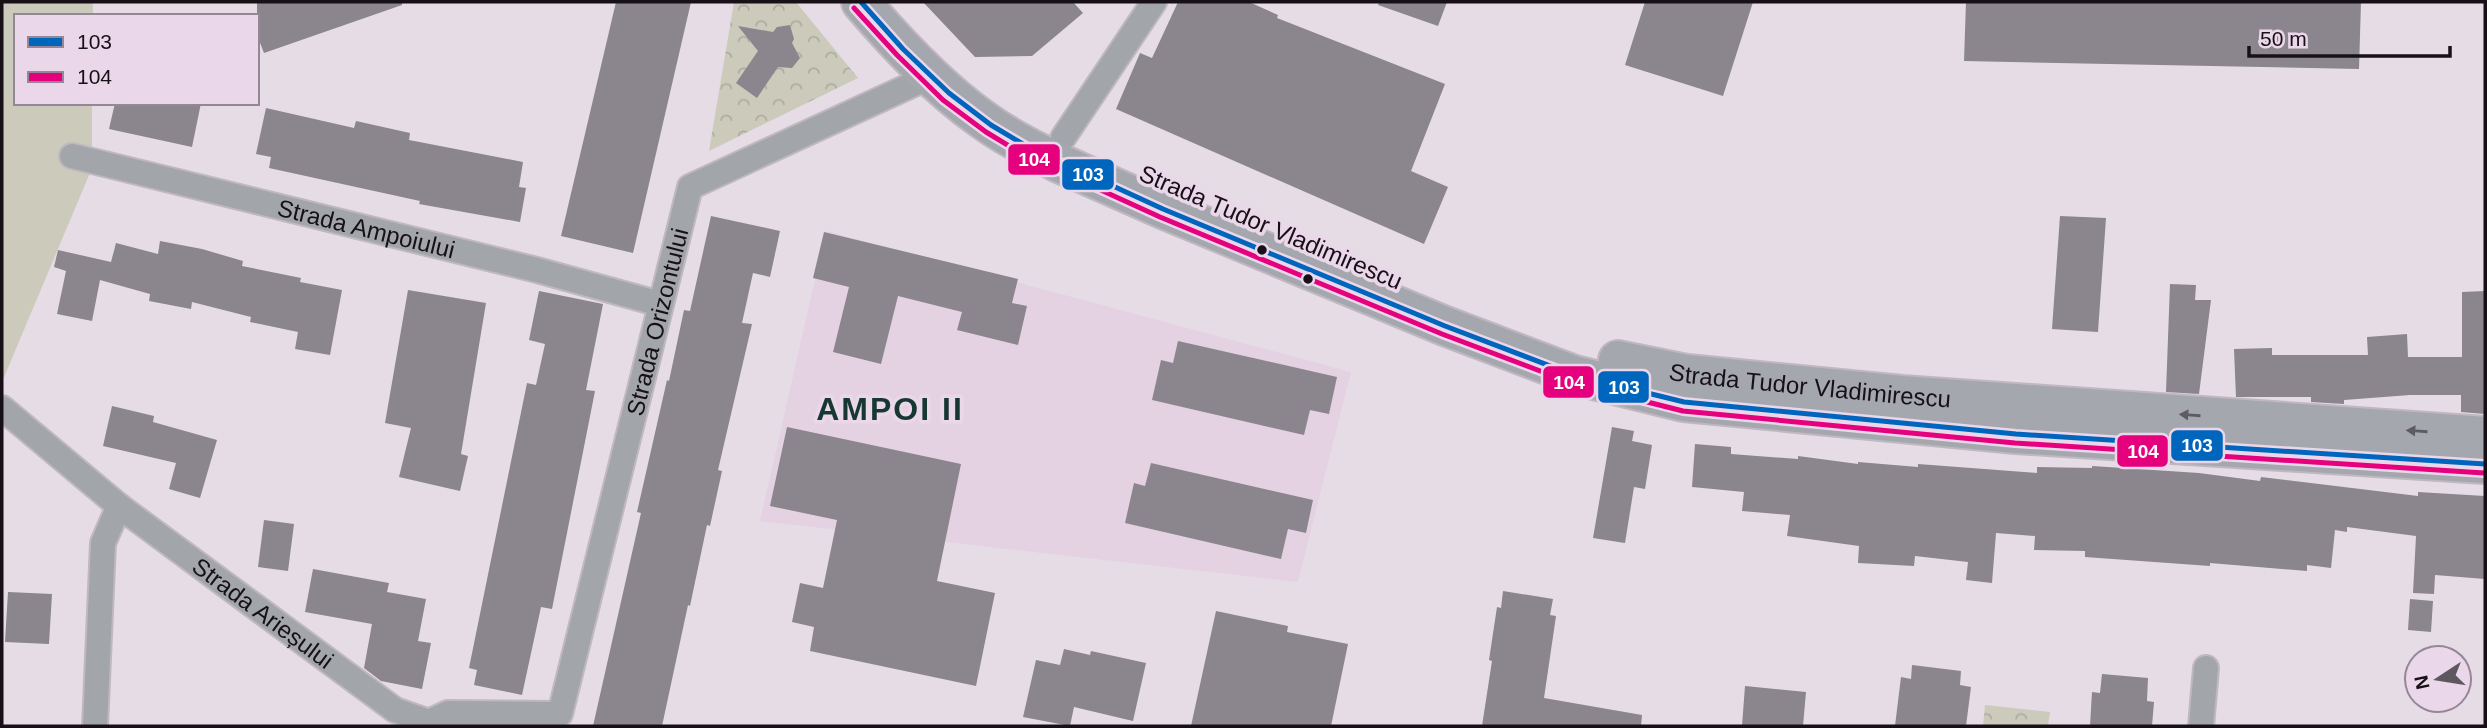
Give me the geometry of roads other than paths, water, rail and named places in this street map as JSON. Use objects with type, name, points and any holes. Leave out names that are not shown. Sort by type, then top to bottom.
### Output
[{"type":"main road","name":"Strada Tudor Vladimirescu","points":[[861,2],[931,76],[981,118],[1020,143],[1163,209],[1434,322],[1574,375],[1684,402],[1899,424],[2029,435],[2485,464]]},
{"type":"main road","name":"Strada Tudor Vladimirescu","points":[[893,2],[991,96],[1063,138],[1271,228],[1579,350],[1687,374],[1902,395],[2485,436]]},
{"type":"street","points":[[1063,138],[1154,2]]},
{"type":"street","name":"Strada Orizontului","points":[[560,715],[690,187],[931,76]]},
{"type":"street","name":"Strada Ampoiului","points":[[72,156],[537,270],[660,304]]},
{"type":"street","name":"Strada Arieșului","points":[[2,408],[119,506],[395,709],[429,722],[448,713],[560,715]]},
{"type":"street","points":[[96,726],[103,543],[119,506]]},
{"type":"street","points":[[2201,726],[2206,668]]},
{"type":"district","name":"AMPOI II","points":[[890,409]]}]
